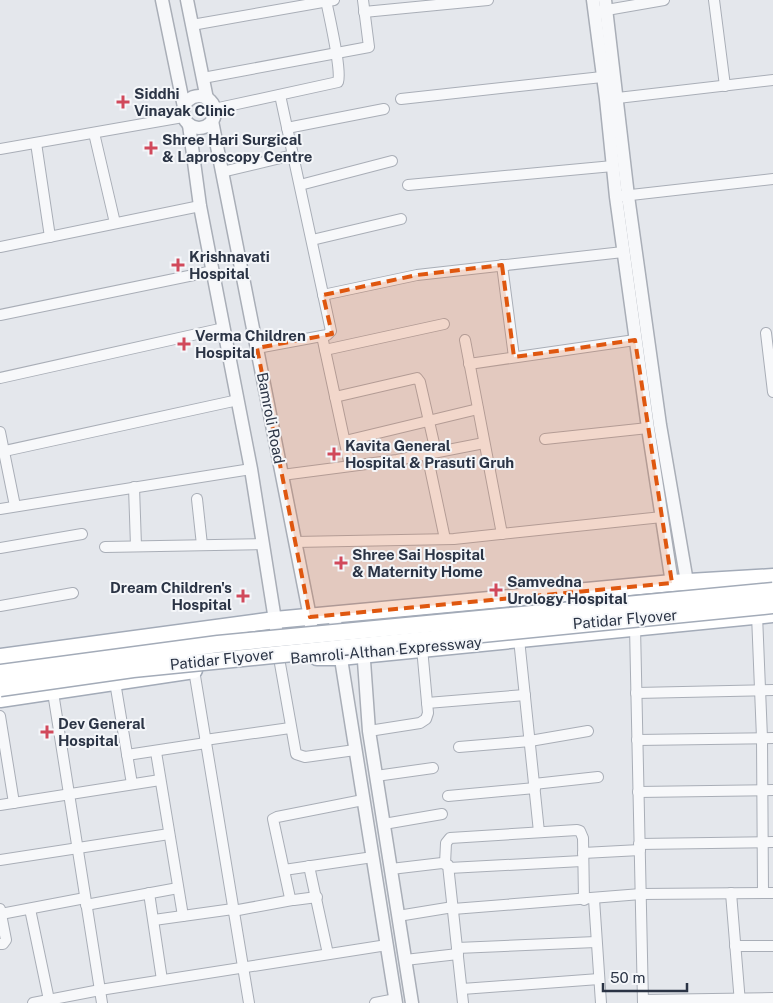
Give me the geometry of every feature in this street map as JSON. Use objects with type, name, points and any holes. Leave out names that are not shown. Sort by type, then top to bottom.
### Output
[{"type":"main road","points":[[0,657],[275,620],[680,583],[773,578]]},
{"type":"main road","name":"Patidar Flyover","points":[[0,673],[218,644],[773,591]]},
{"type":"main road","name":"Patidar Flyover","points":[[0,688],[133,668],[773,605]]},
{"type":"main road","name":"Bamroli-Althan Expressway","points":[[0,700],[279,658],[340,657],[765,614]]},
{"type":"street","name":"Bamroli Road","points":[[162,0],[251,469],[275,620],[279,658]]},
{"type":"street","name":"Bamroli Road","points":[[187,0],[211,110],[310,617],[315,657]]},
{"type":"street","points":[[192,26],[329,0],[338,82],[211,110]]},
{"type":"street","points":[[203,78],[369,47],[363,0]]},
{"type":"street","points":[[364,12],[488,0]]},
{"type":"street","points":[[600,6],[664,0]]},
{"type":"street","points":[[714,0],[725,86]]},
{"type":"street","points":[[600,6],[602,78],[611,98],[613,166],[622,196],[623,252],[635,340],[662,517],[680,583]]},
{"type":"street","points":[[600,6],[622,196],[660,425],[680,583]]},
{"type":"street","points":[[401,99],[602,78]]},
{"type":"street","points":[[611,98],[773,80]]},
{"type":"street","points":[[256,348],[322,336],[329,334],[331,330],[280,95]]},
{"type":"street","points":[[200,96],[211,110],[204,127],[194,127],[185,116],[186,102],[194,97],[200,96]]},
{"type":"street","points":[[287,128],[384,109]]},
{"type":"street","points":[[0,149],[185,116]]},
{"type":"street","points":[[94,133],[115,224]]},
{"type":"street","points":[[36,143],[50,236]]},
{"type":"street","points":[[222,172],[293,154]]},
{"type":"street","points":[[300,185],[392,161]]},
{"type":"street","points":[[408,185],[613,166]]},
{"type":"street","points":[[622,196],[773,180]]},
{"type":"street","points":[[0,247],[200,206]]},
{"type":"street","points":[[312,240],[401,219]]},
{"type":"street","points":[[324,295],[417,275],[623,252]]},
{"type":"street","points":[[502,265],[514,357]]},
{"type":"street","points":[[0,315],[213,271]]},
{"type":"street","points":[[325,350],[444,324]]},
{"type":"street","points":[[0,378],[224,328]]},
{"type":"street","points":[[766,333],[773,392]]},
{"type":"street","points":[[322,336],[350,466]]},
{"type":"street","points":[[464,340],[502,534]]},
{"type":"street","points":[[469,364],[635,340]]},
{"type":"street","points":[[335,397],[417,378],[420,382],[429,420],[445,539]]},
{"type":"street","points":[[2,452],[238,400]]},
{"type":"street","points":[[344,441],[478,409]]},
{"type":"street","points":[[545,439],[648,428]]},
{"type":"street","points":[[0,432],[2,452],[15,506]]},
{"type":"street","points":[[282,475],[350,466],[484,443]]},
{"type":"street","points":[[0,508],[251,469]]},
{"type":"street","points":[[134,487],[136,546]]},
{"type":"street","points":[[197,499],[202,545]]},
{"type":"street","points":[[295,542],[445,539],[662,517]]},
{"type":"street","points":[[0,548],[82,534]]},
{"type":"street","points":[[105,546],[263,544]]},
{"type":"street","points":[[0,606],[73,593]]},
{"type":"street","points":[[366,613],[362,654],[369,731],[412,1003]]},
{"type":"street","points":[[398,916],[453,908],[640,894],[768,893],[762,842],[768,790],[762,738],[760,690],[765,614]]},
{"type":"street","points":[[334,615],[396,1001],[375,1003]]},
{"type":"street","points":[[634,628],[643,1002],[740,1001],[773,998]]},
{"type":"street","points":[[519,639],[539,832]]},
{"type":"street","points":[[369,731],[424,722],[428,716],[422,648]]},
{"type":"street","points":[[47,650],[102,1003]]},
{"type":"street","points":[[279,658],[294,750],[298,756],[305,757],[355,750]]},
{"type":"street","points":[[194,670],[249,1003]]},
{"type":"street","points":[[115,682],[132,784]]},
{"type":"street","points":[[636,692],[773,690]]},
{"type":"street","points":[[427,703],[525,695]]},
{"type":"street","points":[[0,716],[4,773],[14,803]]},
{"type":"street","points":[[126,755],[156,752],[290,728]]},
{"type":"street","points":[[459,747],[530,741],[588,731]]},
{"type":"street","points":[[637,740],[773,738]]},
{"type":"street","points":[[156,752],[183,916]]},
{"type":"street","points":[[376,776],[433,768]]},
{"type":"street","points":[[448,796],[535,786],[598,776]]},
{"type":"street","points":[[0,805],[160,780]]},
{"type":"street","points":[[638,792],[768,790]]},
{"type":"street","points":[[292,900],[274,820],[277,817],[363,800]]},
{"type":"street","points":[[384,824],[442,814]]},
{"type":"street","points":[[463,1003],[447,866],[446,842],[450,838],[572,830],[580,831],[583,838],[583,857],[596,942],[601,1003]]},
{"type":"street","points":[[0,860],[169,834]]},
{"type":"street","points":[[390,868],[583,857],[639,847],[773,842]]},
{"type":"street","points":[[284,870],[373,857]]},
{"type":"street","points":[[310,866],[328,954]]},
{"type":"street","points":[[0,944],[3,944],[6,940],[1,911],[86,902],[178,888]]},
{"type":"street","points":[[149,893],[162,980]]},
{"type":"street","points":[[731,893],[740,1001]]},
{"type":"street","points":[[154,920],[316,897]]},
{"type":"street","points":[[30,909],[49,1000]]},
{"type":"street","points":[[405,960],[458,951],[596,942]]},
{"type":"street","points":[[33,1003],[100,990],[387,945]]},
{"type":"street","points":[[735,946],[773,946]]},
{"type":"street","points":[[462,989],[599,979]]},
{"type":"highlighted area","points":[[502,265],[514,357],[635,340],[672,583],[310,617],[257,348],[332,334],[323,295],[417,275]]},
{"type":"place","name":"Siddhi Vinayak Clinic","points":[[123,102]]},
{"type":"place","name":"Shree Hari Surgical & Laproscopy Centre","points":[[151,148]]},
{"type":"place","name":"Krishnavati Hospital","points":[[178,265]]},
{"type":"place","name":"Verma Children Hospital","points":[[184,344]]},
{"type":"place","name":"Kavita General Hospital & Prasuti Gruh","points":[[334,454]]},
{"type":"place","name":"Shree Sai Hospital & Maternity Home","points":[[341,563]]},
{"type":"place","name":"Samvedna Urology Hospital","points":[[496,590]]},
{"type":"place","name":"Dream Children's Hospital","points":[[243,596]]},
{"type":"place","name":"Dev General Hospital","points":[[47,732]]}]
